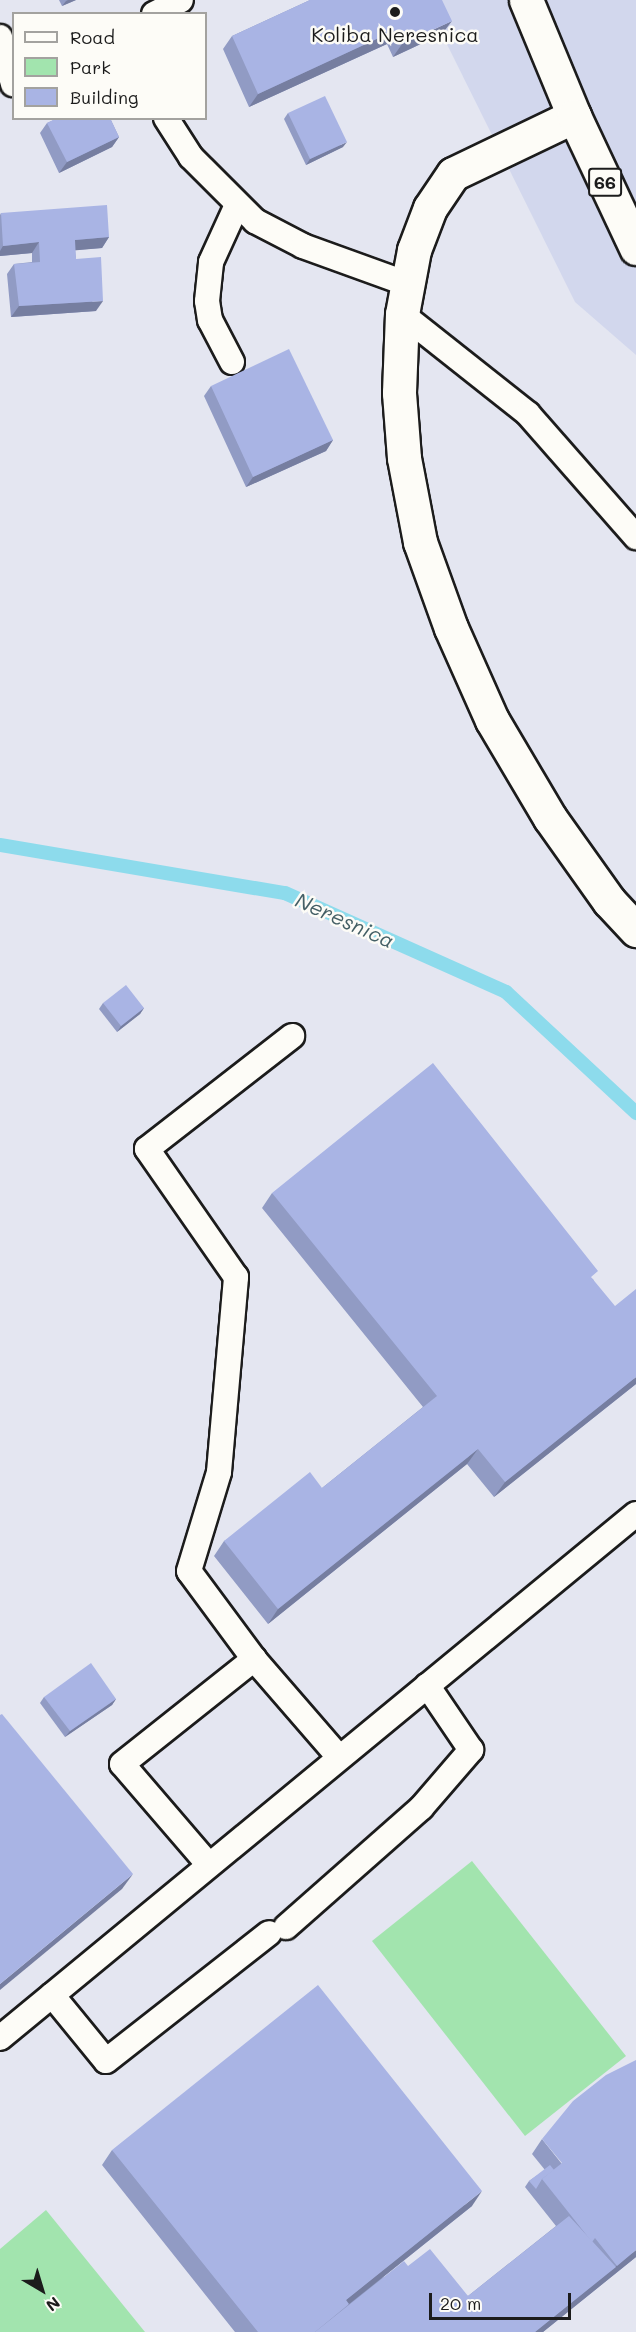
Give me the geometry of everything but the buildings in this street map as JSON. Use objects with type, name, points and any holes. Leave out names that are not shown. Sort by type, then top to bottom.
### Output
[{"type":"street","name":"66","points":[[526,0],[574,116],[636,248]]},
{"type":"street","points":[[574,116],[453,174],[430,208],[414,250],[405,299],[399,393],[404,458],[420,542],[451,628],[492,720],[550,818],[609,901],[636,930]]},
{"type":"lane","points":[[158,12],[181,0]]},
{"type":"lane","points":[[0,37],[9,85]]},
{"type":"lane","points":[[167,120],[191,157],[255,221],[405,299],[528,414],[636,537]]},
{"type":"lane","points":[[232,362],[210,320],[207,301],[211,262],[237,205]]},
{"type":"lane","points":[[292,1036],[147,1149],[236,1277],[219,1472],[189,1570],[254,1659],[339,1757]]},
{"type":"lane","points":[[0,2038],[636,1514]]},
{"type":"lane","points":[[209,1865],[122,1764],[254,1659]]},
{"type":"lane","points":[[52,1995],[106,2061],[278,1930],[421,1808],[471,1750],[427,1685]]},
{"type":"shaded area","points":[[425,0],[636,0],[636,355],[575,302]]},
{"type":"green space","points":[[472,1861],[626,2056],[525,2136],[372,1941]]},
{"type":"green space","points":[[46,2210],[145,2332],[0,2332],[0,2249]]},
{"type":"waterway","name":"Neresnica","points":[[0,845],[285,893],[506,992],[636,1113]]},
{"type":"place","name":"Koliba Neresnica","points":[[395,12]]}]
